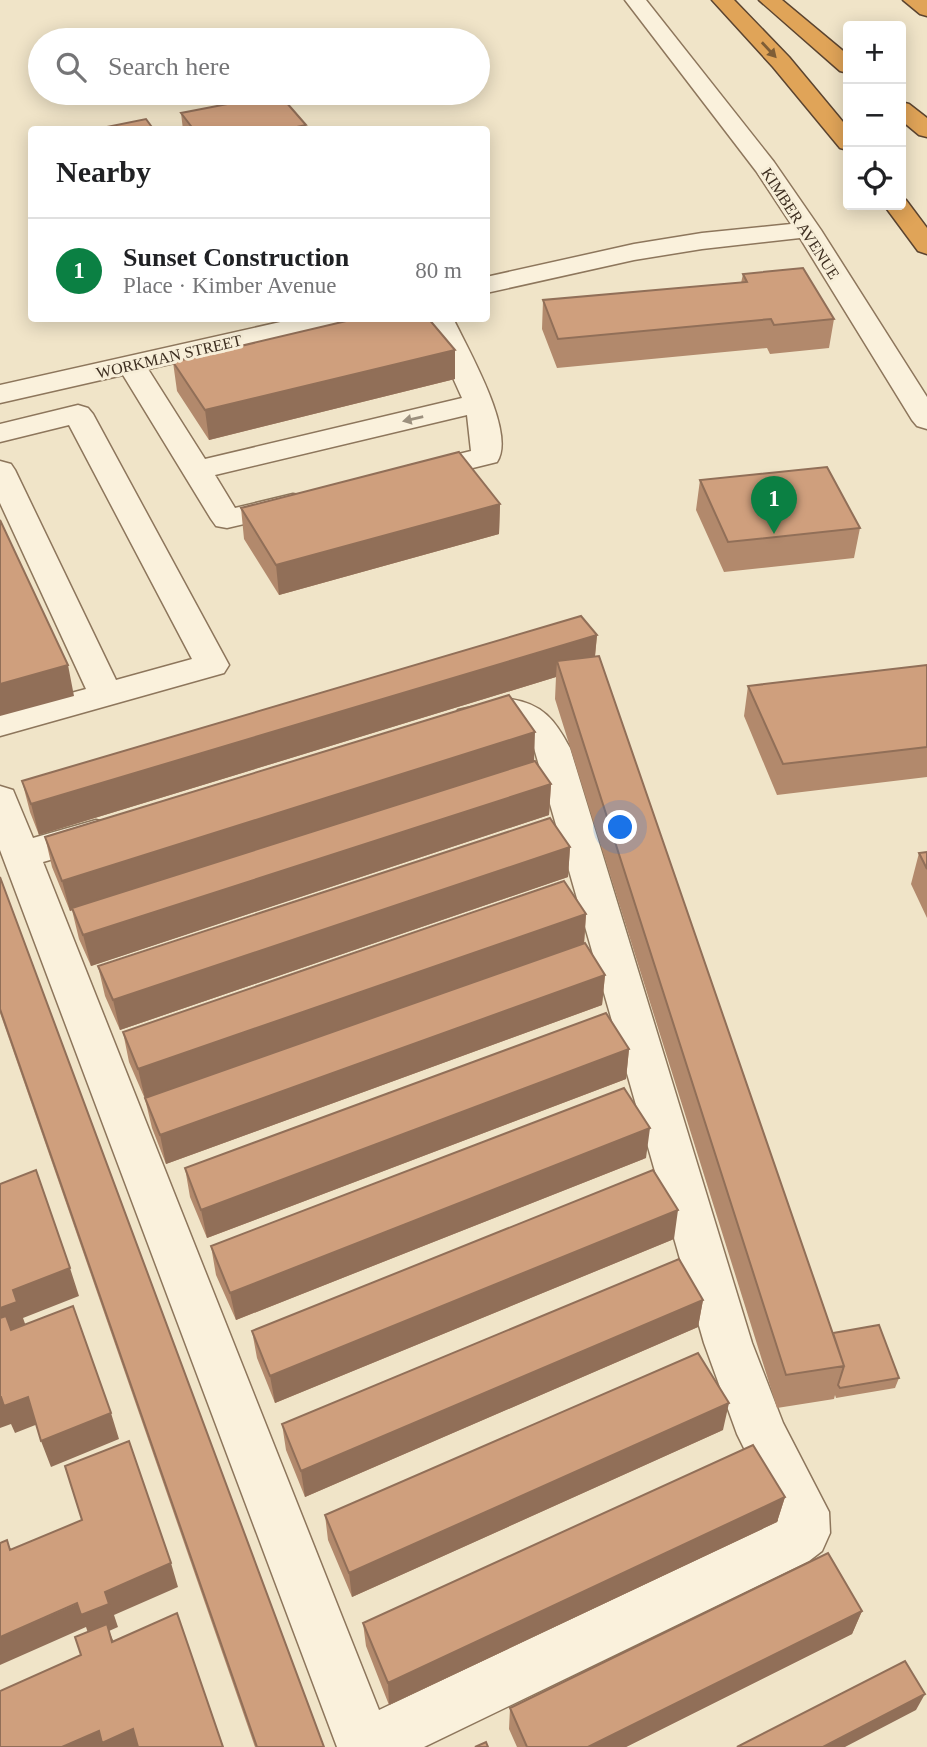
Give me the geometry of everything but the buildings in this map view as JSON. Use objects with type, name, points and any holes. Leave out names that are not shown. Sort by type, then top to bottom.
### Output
[{"type":"highway","points":[[722,0],[781,62],[843,137]]},
{"type":"highway","points":[[769,0],[843,62]]},
{"type":"highway","points":[[913,0],[927,10]]},
{"type":"highway","points":[[906,113],[927,130]]},
{"type":"highway","points":[[901,210],[927,246]]},
{"type":"street","name":"KIMBER AVENUE","points":[[635,0],[765,167],[808,230],[927,421]]},
{"type":"street","points":[[490,284],[634,252],[702,241],[808,230]]},
{"type":"street","points":[[199,322],[213,346]]},
{"type":"street","name":"WORKMAN STREET","points":[[0,394],[319,322]]},
{"type":"street","points":[[382,481],[486,456],[485,429],[479,403],[441,322]]},
{"type":"street","points":[[131,365],[227,519],[318,497]]},
{"type":"street","points":[[197,470],[479,403]]},
{"type":"street","points":[[0,433],[78,414],[212,665],[0,724]]},
{"type":"street","points":[[0,470],[106,695]]},
{"type":"street","points":[[0,799],[365,1746],[791,1543],[804,1533],[803,1512],[762,1434],[728,1343],[552,748],[544,729],[533,717],[517,710],[494,711],[428,731]]},
{"type":"street","points":[[21,855],[139,819]]},
{"type":"place","name":"Sunset Construction","points":[[774,534]]}]
